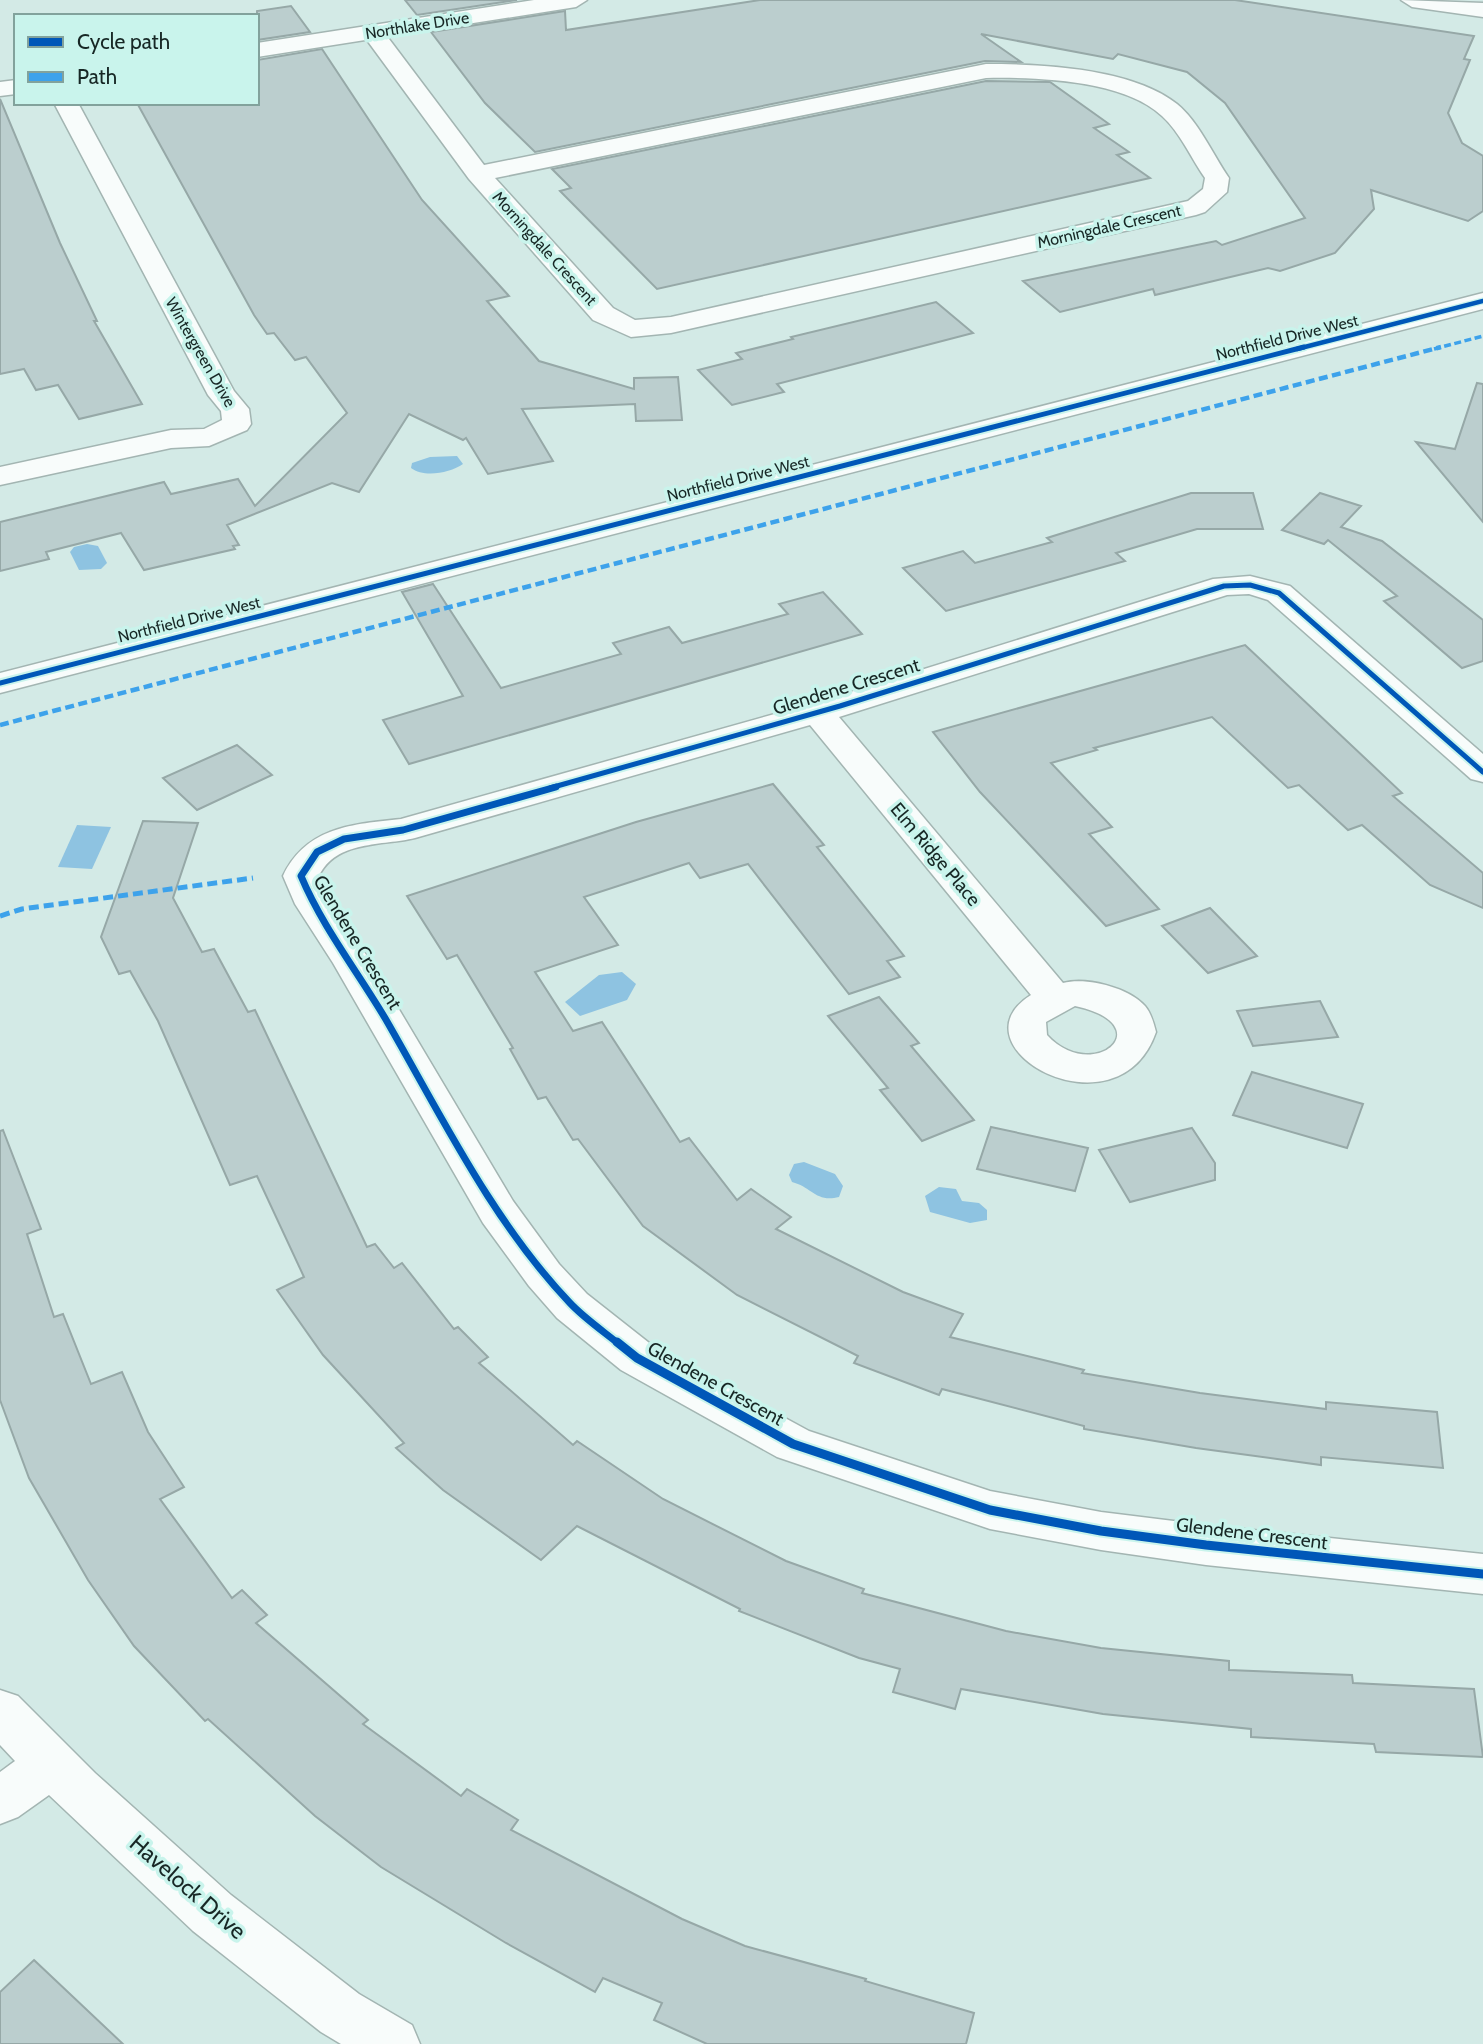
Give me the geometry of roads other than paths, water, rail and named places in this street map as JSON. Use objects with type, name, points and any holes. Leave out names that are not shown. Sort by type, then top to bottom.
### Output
[{"type":"street","name":"Northlake Drive","points":[[259,50],[576,0]]},
{"type":"street","points":[[1412,0],[1483,10]]},
{"type":"street","name":"Morningdale Crescent","points":[[372,32],[478,174],[603,314],[631,329],[671,325],[1196,207],[1215,192],[1217,178],[1169,109],[1141,94],[1101,83],[1018,69],[986,71],[478,174]]},
{"type":"street","name":"Wintergreen Drive","points":[[0,476],[171,439],[209,437],[237,424],[235,409],[222,395],[67,105]]},
{"type":"street","name":"Northfield Drive West","points":[[0,682],[1483,301]]},
{"type":"street","name":"Glendene Crescent","points":[[1483,772],[1279,593],[1250,585],[1224,586],[817,712],[404,830],[340,840],[304,865],[301,876],[313,904],[350,959],[498,1212],[544,1275],[572,1306],[637,1358],[793,1444],[990,1510],[1101,1531],[1483,1574]]},
{"type":"street","name":"Elm Ridge Place","points":[[817,712],[1054,997]]},
{"type":"street","name":"Havelock Drive","points":[[0,1712],[212,1913],[340,2013],[392,2044]]},
{"type":"street","points":[[0,1801],[53,1763]]},
{"type":"water","points":[[457,456],[463,464],[444,472],[430,474],[411,468],[412,463],[430,457]]},
{"type":"water","points":[[87,544],[98,546],[107,563],[101,569],[79,570],[70,552],[74,547]]},
{"type":"water","points":[[77,825],[111,827],[92,869],[58,867]]},
{"type":"water","points":[[622,972],[636,984],[627,1000],[580,1016],[565,1002],[599,975]]},
{"type":"water","points":[[804,1162],[835,1174],[843,1186],[839,1197],[825,1198],[792,1182],[789,1175],[794,1164]]},
{"type":"water","points":[[939,1187],[956,1189],[962,1201],[979,1203],[987,1210],[987,1220],[970,1223],[930,1212],[925,1196]]}]
